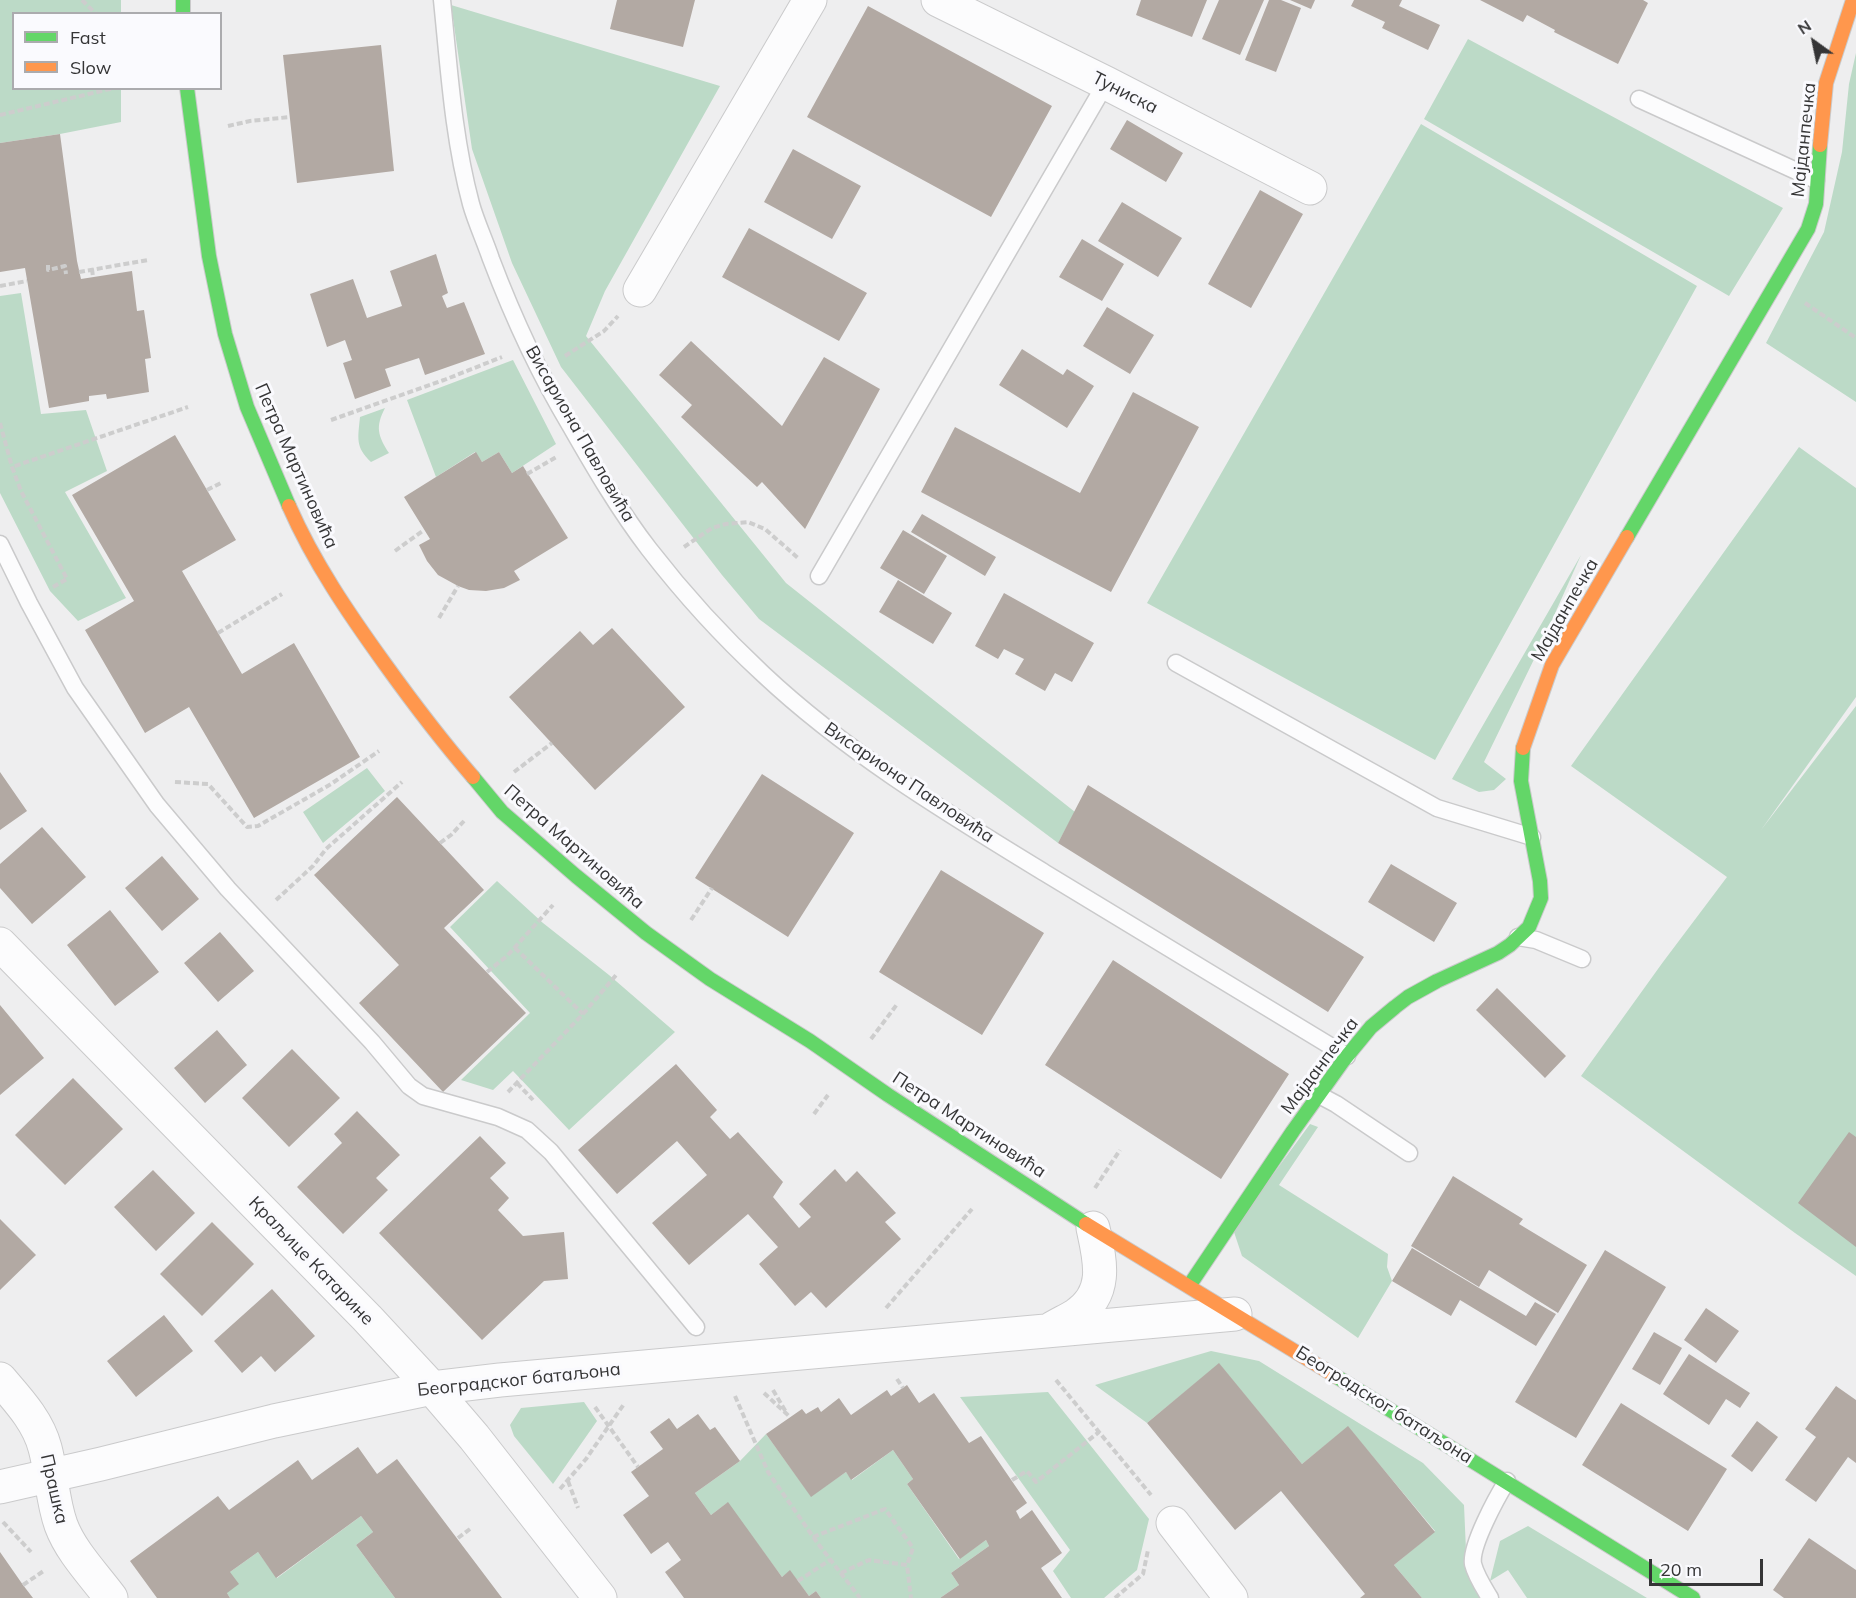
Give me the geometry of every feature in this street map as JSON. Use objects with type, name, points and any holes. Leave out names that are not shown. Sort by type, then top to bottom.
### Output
[{"type":"street","points":[[640,290],[810,0]]},
{"type":"street","name":"Туниска","points":[[938,0],[1310,188]]},
{"type":"street","name":"Мајданпечка","points":[[1189,1287],[1247,1197],[1364,1035],[1384,1015],[1406,999],[1498,953],[1529,927],[1541,898],[1540,881],[1521,781],[1522,751],[1552,665],[1808,230],[1816,204],[1816,180],[1826,83],[1853,0]]},
{"type":"street","name":"Петра Мартиновића","points":[[187,90],[211,264],[225,334],[247,407],[294,517],[325,575],[383,661],[466,771],[502,812],[569,870],[646,933],[710,979],[810,1041],[888,1095],[1093,1228],[1235,1314]]},
{"type":"street","name":"Краљице Катарине","points":[[0,944],[367,1318],[432,1388],[474,1437],[600,1598]]},
{"type":"street","name":"Београдског батаљона","points":[[1046,1331],[1078,1314],[1094,1296],[1100,1279],[1101,1263],[1093,1228]]},
{"type":"street","name":"Београдског батаљона","points":[[0,1487],[274,1421],[432,1388],[1028,1331],[1235,1314],[1693,1598]]},
{"type":"street","name":"Прашка","points":[[0,1379],[37,1427],[45,1447],[55,1504],[67,1538],[111,1598]]},
{"type":"street","points":[[1173,1523],[1231,1598]]},
{"type":"lane","name":"Висариона Павловића","points":[[442,0],[452,100],[460,152],[472,206],[504,293],[528,347],[580,442],[611,494],[647,547],[678,585],[760,672],[804,711],[877,766],[944,811],[1347,1056]]},
{"type":"lane","points":[[819,576],[1106,83]]},
{"type":"lane","points":[[1639,99],[1816,180]]},
{"type":"lane","points":[[0,544],[75,688],[157,805],[228,889],[372,1042],[409,1086],[423,1096],[498,1117],[528,1131],[551,1152],[696,1327]]},
{"type":"lane","points":[[1176,663],[1437,808],[1532,837]]},
{"type":"lane","points":[[1518,937],[1536,940],[1582,959]]},
{"type":"lane","points":[[1319,1095],[1409,1153]]},
{"type":"lane","points":[[1490,1598],[1473,1562],[1479,1535],[1496,1497],[1507,1481]]},
{"type":"path","points":[[82,0],[94,12]]},
{"type":"path","points":[[0,115],[106,90]]},
{"type":"path","points":[[193,135],[250,121],[290,117]]},
{"type":"path","points":[[79,272],[148,260]]},
{"type":"path","points":[[48,265],[48,270],[65,266],[66,274]]},
{"type":"path","points":[[92,269],[93,277]]},
{"type":"path","points":[[0,286],[27,281]]},
{"type":"path","points":[[1777,284],[1856,338]]},
{"type":"path","points":[[572,351],[604,331]]},
{"type":"path","points":[[331,420],[444,381],[528,347]]},
{"type":"path","points":[[12,466],[188,407]]},
{"type":"path","points":[[0,423],[21,491],[67,579]]},
{"type":"path","points":[[207,490],[221,483]]},
{"type":"path","points":[[697,536],[711,528],[748,522],[765,530],[819,576]]},
{"type":"path","points":[[395,550],[424,530]]},
{"type":"path","points":[[439,618],[458,586]]},
{"type":"path","points":[[218,633],[282,594]]},
{"type":"path","points":[[538,753],[552,744]]},
{"type":"path","points":[[142,784],[162,781],[208,784],[247,827],[258,826],[331,784],[379,751]]},
{"type":"path","points":[[298,879],[313,866],[326,849],[402,782]]},
{"type":"path","points":[[440,843],[451,835]]},
{"type":"path","points":[[487,972],[515,948],[544,915]]},
{"type":"path","points":[[515,948],[583,1014]]},
{"type":"path","points":[[533,1100],[517,1083],[583,1014],[617,974]]},
{"type":"path","points":[[1092,1194],[1120,1150]]},
{"type":"path","points":[[880,1315],[972,1209]]},
{"type":"path","points":[[1056,1380],[1173,1523]]},
{"type":"path","points":[[899,1383],[903,1388]]},
{"type":"path","points":[[759,1388],[790,1418],[779,1400]]},
{"type":"path","points":[[555,1496],[610,1427],[627,1400]]},
{"type":"path","points":[[738,1401],[768,1472],[813,1537],[860,1598]]},
{"type":"path","points":[[592,1403],[638,1467]]},
{"type":"path","points":[[1012,1480],[1027,1471],[1036,1482],[1099,1432]]},
{"type":"path","points":[[567,1481],[578,1510]]},
{"type":"path","points":[[813,1537],[885,1509],[913,1548],[907,1564],[911,1598]]},
{"type":"path","points":[[3,1522],[32,1553]]},
{"type":"path","points":[[458,1538],[470,1529]]},
{"type":"path","points":[[798,1581],[830,1560]]},
{"type":"path","points":[[841,1573],[868,1560],[907,1564]]},
{"type":"path","points":[[39,1561],[46,1569]]},
{"type":"path","points":[[1115,1598],[1143,1574]]},
{"type":"green space","points":[[0,0],[121,0],[121,12],[12,12],[12,90],[121,90],[121,122],[0,143]]},
{"type":"green space","points":[[451,5],[720,86],[605,291],[586,336],[786,583],[1075,812],[1058,843],[759,619],[722,575],[561,367],[512,263],[472,149]]},
{"type":"green space","points":[[1468,39],[1783,208],[1729,296],[1424,119]]},
{"type":"green space","points":[[1856,53],[1856,402],[1766,343],[1824,232],[1842,152],[1849,84]]},
{"type":"green space","points":[[1421,124],[1697,286],[1435,760],[1147,603]]},
{"type":"green space","points":[[21,293],[41,414],[86,410],[107,471],[65,492],[126,598],[78,621],[50,591],[0,493],[0,296]]},
{"type":"green space","points":[[513,360],[556,444],[512,473],[499,452],[482,462],[475,452],[436,477],[407,400]]},
{"type":"green space","points":[[385,408],[379,431],[389,453],[371,462],[360,447],[358,437],[360,417]]},
{"type":"green space","points":[[1799,447],[1856,488],[1856,697],[1761,830],[1856,706],[1856,1276],[1581,1076],[1727,877],[1571,766]]},
{"type":"green space","points":[[1581,555],[1540,647],[1484,762],[1506,779],[1494,790],[1479,792],[1452,779]]},
{"type":"green space","points":[[367,768],[385,791],[323,843],[303,812]]},
{"type":"green space","points":[[497,881],[543,923],[609,975],[675,1032],[569,1130],[513,1071],[493,1090],[461,1080],[530,1013],[450,927]]},
{"type":"green space","points":[[1310,1124],[1318,1127],[1279,1185],[1388,1254],[1387,1267],[1392,1281],[1358,1338],[1242,1256],[1233,1229]]},
{"type":"green space","points":[[1211,1351],[1259,1361],[1423,1463],[1464,1505],[1467,1573],[1480,1598],[1422,1598],[1394,1565],[1435,1531],[1348,1427],[1302,1464],[1219,1364],[1147,1423],[1095,1385]]},
{"type":"green space","points":[[1048,1392],[1149,1519],[1137,1570],[1104,1598],[1071,1598],[1053,1571],[1070,1550],[960,1397]]},
{"type":"green space","points":[[584,1402],[597,1421],[553,1484],[514,1436],[510,1425],[521,1408]]},
{"type":"green space","points":[[766,1434],[811,1496],[846,1472],[852,1480],[893,1450],[913,1479],[907,1484],[959,1559],[986,1540],[989,1546],[951,1573],[959,1585],[940,1598],[821,1598],[816,1591],[809,1596],[790,1571],[782,1577],[727,1503],[711,1515],[695,1493],[740,1461]]},
{"type":"green space","points":[[361,1516],[373,1532],[356,1545],[395,1598],[230,1598],[227,1593],[230,1572],[258,1552],[277,1578]]},
{"type":"green space","points":[[1528,1526],[1647,1598],[1527,1598],[1508,1570],[1490,1581],[1500,1541]]},
{"type":"building","points":[[617,0],[695,0],[683,47],[610,29]]},
{"type":"building","points":[[1141,0],[1207,0],[1192,37],[1136,15]]},
{"type":"building","points":[[1219,0],[1264,0],[1240,55],[1202,39]]},
{"type":"building","points":[[1269,0],[1281,0],[1301,8],[1276,72],[1245,60]]},
{"type":"building","points":[[1290,0],[1315,0],[1311,9]]},
{"type":"building","points":[[1354,0],[1402,0],[1399,6],[1440,25],[1428,50],[1382,28],[1385,22],[1351,6]]},
{"type":"building","points":[[1480,0],[1643,0],[1648,3],[1618,64],[1554,32],[1555,30],[1527,15],[1523,22]]},
{"type":"building","points":[[868,6],[1052,106],[991,217],[807,117]]},
{"type":"building","points":[[381,45],[394,171],[297,183],[283,55]]},
{"type":"building","points":[[1127,120],[1183,153],[1166,182],[1110,149]]},
{"type":"building","points":[[60,134],[81,279],[132,271],[137,311],[144,310],[151,358],[145,359],[149,392],[107,399],[106,394],[89,396],[89,401],[49,408],[25,268],[0,272],[0,143]]},
{"type":"building","points":[[793,149],[861,186],[832,239],[764,202]]},
{"type":"building","points":[[1260,190],[1303,214],[1251,308],[1208,284]]},
{"type":"building","points":[[1122,202],[1182,238],[1158,277],[1098,241]]},
{"type":"building","points":[[749,228],[867,293],[839,341],[722,277]]},
{"type":"building","points":[[1082,239],[1124,264],[1102,301],[1059,277]]},
{"type":"building","points":[[436,254],[448,293],[442,296],[447,308],[464,302],[485,354],[425,375],[419,358],[385,369],[391,386],[355,399],[343,363],[352,360],[345,340],[327,347],[310,294],[353,279],[367,318],[402,306],[390,271]]},
{"type":"building","points":[[1107,307],[1154,335],[1130,374],[1083,346]]},
{"type":"building","points":[[691,341],[782,426],[824,357],[880,389],[805,529],[762,482],[757,487],[681,417],[692,405],[659,375]]},
{"type":"building","points":[[1022,349],[1063,375],[1067,369],[1094,386],[1067,428],[999,385]]},
{"type":"building","points":[[1133,392],[1199,427],[1111,592],[921,492],[955,427],[1080,493]]},
{"type":"building","points":[[175,435],[236,540],[182,571],[242,674],[294,643],[360,757],[254,818],[189,707],[145,733],[85,630],[134,601],[72,495]]},
{"type":"building","points":[[476,452],[482,462],[499,452],[512,473],[523,466],[568,538],[514,571],[520,580],[504,588],[486,591],[469,590],[438,575],[427,561],[419,545],[430,539],[404,497]]},
{"type":"building","points":[[922,514],[996,557],[985,576],[911,532]]},
{"type":"building","points":[[903,530],[947,556],[924,594],[880,568]]},
{"type":"building","points":[[898,580],[952,613],[933,644],[879,612]]},
{"type":"building","points":[[1004,593],[1094,643],[1072,682],[1055,673],[1045,691],[1015,674],[1024,659],[1004,649],[998,659],[975,646]]},
{"type":"building","points":[[612,628],[685,707],[595,790],[509,697],[580,631],[593,645]]},
{"type":"building","points":[[0,772],[27,811],[0,830]]},
{"type":"building","points":[[762,774],[854,833],[788,937],[695,878]]},
{"type":"building","points":[[1088,785],[1364,957],[1328,1012],[1058,843]]},
{"type":"building","points":[[397,797],[484,890],[444,928],[526,1013],[443,1092],[359,1003],[399,965],[314,875]]},
{"type":"building","points":[[42,827],[86,877],[32,924],[0,888],[0,864]]},
{"type":"building","points":[[162,856],[199,899],[162,931],[125,888]]},
{"type":"building","points":[[1391,864],[1457,903],[1434,942],[1368,902]]},
{"type":"building","points":[[941,870],[1044,933],[982,1035],[879,972]]},
{"type":"building","points":[[110,910],[159,972],[115,1006],[67,945]]},
{"type":"building","points":[[220,932],[254,971],[218,1002],[184,963]]},
{"type":"building","points":[[1113,960],[1289,1074],[1221,1179],[1045,1065]]},
{"type":"building","points":[[1497,988],[1566,1056],[1545,1078],[1476,1010]]},
{"type":"building","points":[[0,1005],[44,1058],[0,1095]]},
{"type":"building","points":[[217,1030],[247,1065],[205,1103],[174,1068]]},
{"type":"building","points":[[292,1049],[340,1098],[289,1147],[242,1098]]},
{"type":"building","points":[[676,1064],[717,1110],[710,1117],[730,1139],[738,1132],[783,1182],[773,1197],[799,1228],[811,1217],[799,1204],[835,1169],[846,1182],[857,1171],[896,1213],[885,1222],[901,1239],[826,1308],[811,1292],[795,1306],[759,1264],[778,1247],[748,1214],[689,1265],[652,1223],[707,1175],[677,1141],[617,1194],[578,1150]]},
{"type":"building","points":[[73,1078],[123,1129],[65,1185],[15,1135]]},
{"type":"building","points":[[357,1111],[400,1155],[376,1178],[388,1190],[343,1234],[297,1187],[342,1143],[334,1134]]},
{"type":"building","points":[[1849,1132],[1856,1137],[1856,1247],[1798,1203]]},
{"type":"building","points":[[480,1136],[506,1163],[490,1178],[509,1198],[498,1210],[523,1236],[564,1232],[568,1279],[544,1281],[482,1340],[379,1233]]},
{"type":"building","points":[[153,1170],[195,1213],[156,1251],[114,1207]]},
{"type":"building","points":[[1453,1176],[1523,1219],[1519,1224],[1587,1265],[1558,1313],[1489,1270],[1479,1287],[1411,1246]]},
{"type":"building","points":[[0,1219],[36,1255],[0,1290]]},
{"type":"building","points":[[212,1222],[254,1264],[202,1316],[160,1274]]},
{"type":"building","points":[[1412,1248],[1526,1316],[1535,1302],[1556,1314],[1536,1346],[1460,1300],[1451,1316],[1392,1281]]},
{"type":"building","points":[[1605,1250],[1666,1287],[1576,1438],[1515,1402]]},
{"type":"building","points":[[272,1289],[315,1336],[275,1372],[261,1356],[242,1373],[214,1341]]},
{"type":"building","points":[[1706,1308],[1739,1331],[1716,1363],[1684,1340]]},
{"type":"building","points":[[164,1315],[193,1351],[136,1397],[107,1361]]},
{"type":"building","points":[[1654,1332],[1682,1348],[1660,1385],[1632,1369]]},
{"type":"building","points":[[1689,1354],[1750,1393],[1740,1408],[1726,1399],[1709,1425],[1663,1394]]},
{"type":"building","points":[[1219,1363],[1302,1464],[1348,1426],[1435,1532],[1394,1565],[1422,1598],[1360,1598],[1365,1594],[1281,1491],[1235,1530],[1147,1423]]},
{"type":"building","points":[[907,1385],[919,1403],[934,1393],[969,1443],[981,1436],[1027,1503],[1016,1511],[1020,1519],[1032,1510],[1062,1553],[1041,1568],[1062,1598],[940,1598],[959,1585],[951,1573],[989,1546],[986,1540],[960,1559],[907,1484],[913,1479],[893,1450],[851,1480],[846,1472],[811,1497],[766,1434],[802,1409],[806,1414],[818,1407],[821,1412],[839,1398],[851,1415],[887,1390],[891,1396]]},
{"type":"building","points":[[1836,1386],[1856,1400],[1856,1463],[1848,1457],[1816,1502],[1785,1480],[1816,1437],[1805,1429]]},
{"type":"building","points":[[1621,1403],[1727,1469],[1688,1531],[1582,1465]]},
{"type":"building","points":[[698,1414],[710,1430],[715,1427],[740,1461],[695,1493],[711,1515],[728,1502],[782,1577],[790,1570],[809,1596],[816,1591],[821,1598],[684,1598],[665,1572],[681,1560],[668,1542],[651,1554],[623,1515],[649,1496],[631,1472],[663,1449],[650,1432],[669,1418],[677,1429]]},
{"type":"building","points":[[1757,1421],[1778,1437],[1752,1472],[1731,1456]]},
{"type":"building","points":[[358,1447],[377,1474],[397,1459],[502,1598],[395,1598],[356,1545],[373,1532],[361,1516],[276,1578],[258,1552],[230,1572],[239,1584],[227,1593],[230,1598],[157,1598],[130,1561],[218,1496],[229,1510],[298,1460],[312,1480]]},
{"type":"building","points":[[1809,1538],[1856,1570],[1856,1598],[1784,1598],[1773,1590]]},
{"type":"building","points":[[0,1552],[23,1585],[33,1598],[0,1598]]},
{"type":"traffic: fast","points":[[183,0],[183,12]]},
{"type":"traffic: fast","points":[[187,90],[209,256],[225,334],[247,407],[289,506]]},
{"type":"traffic: fast","points":[[1627,537],[1808,229],[1816,204],[1820,145]]},
{"type":"traffic: fast","points":[[1189,1286],[1293,1131],[1343,1061],[1371,1027],[1408,997],[1498,953],[1529,927],[1541,898],[1540,881],[1521,781],[1523,748]]},
{"type":"traffic: fast","points":[[473,777],[502,812],[646,933],[710,979],[810,1041],[888,1095],[1086,1224]]},
{"type":"traffic: fast","points":[[1337,1377],[1693,1598]]},
{"type":"traffic: slow","points":[[1820,145],[1826,83],[1853,0]]},
{"type":"traffic: slow","points":[[289,506],[321,568],[358,626],[417,707],[473,777]]},
{"type":"traffic: slow","points":[[1523,748],[1552,665],[1627,537]]},
{"type":"traffic: slow","points":[[1086,1224],[1337,1377]]}]
